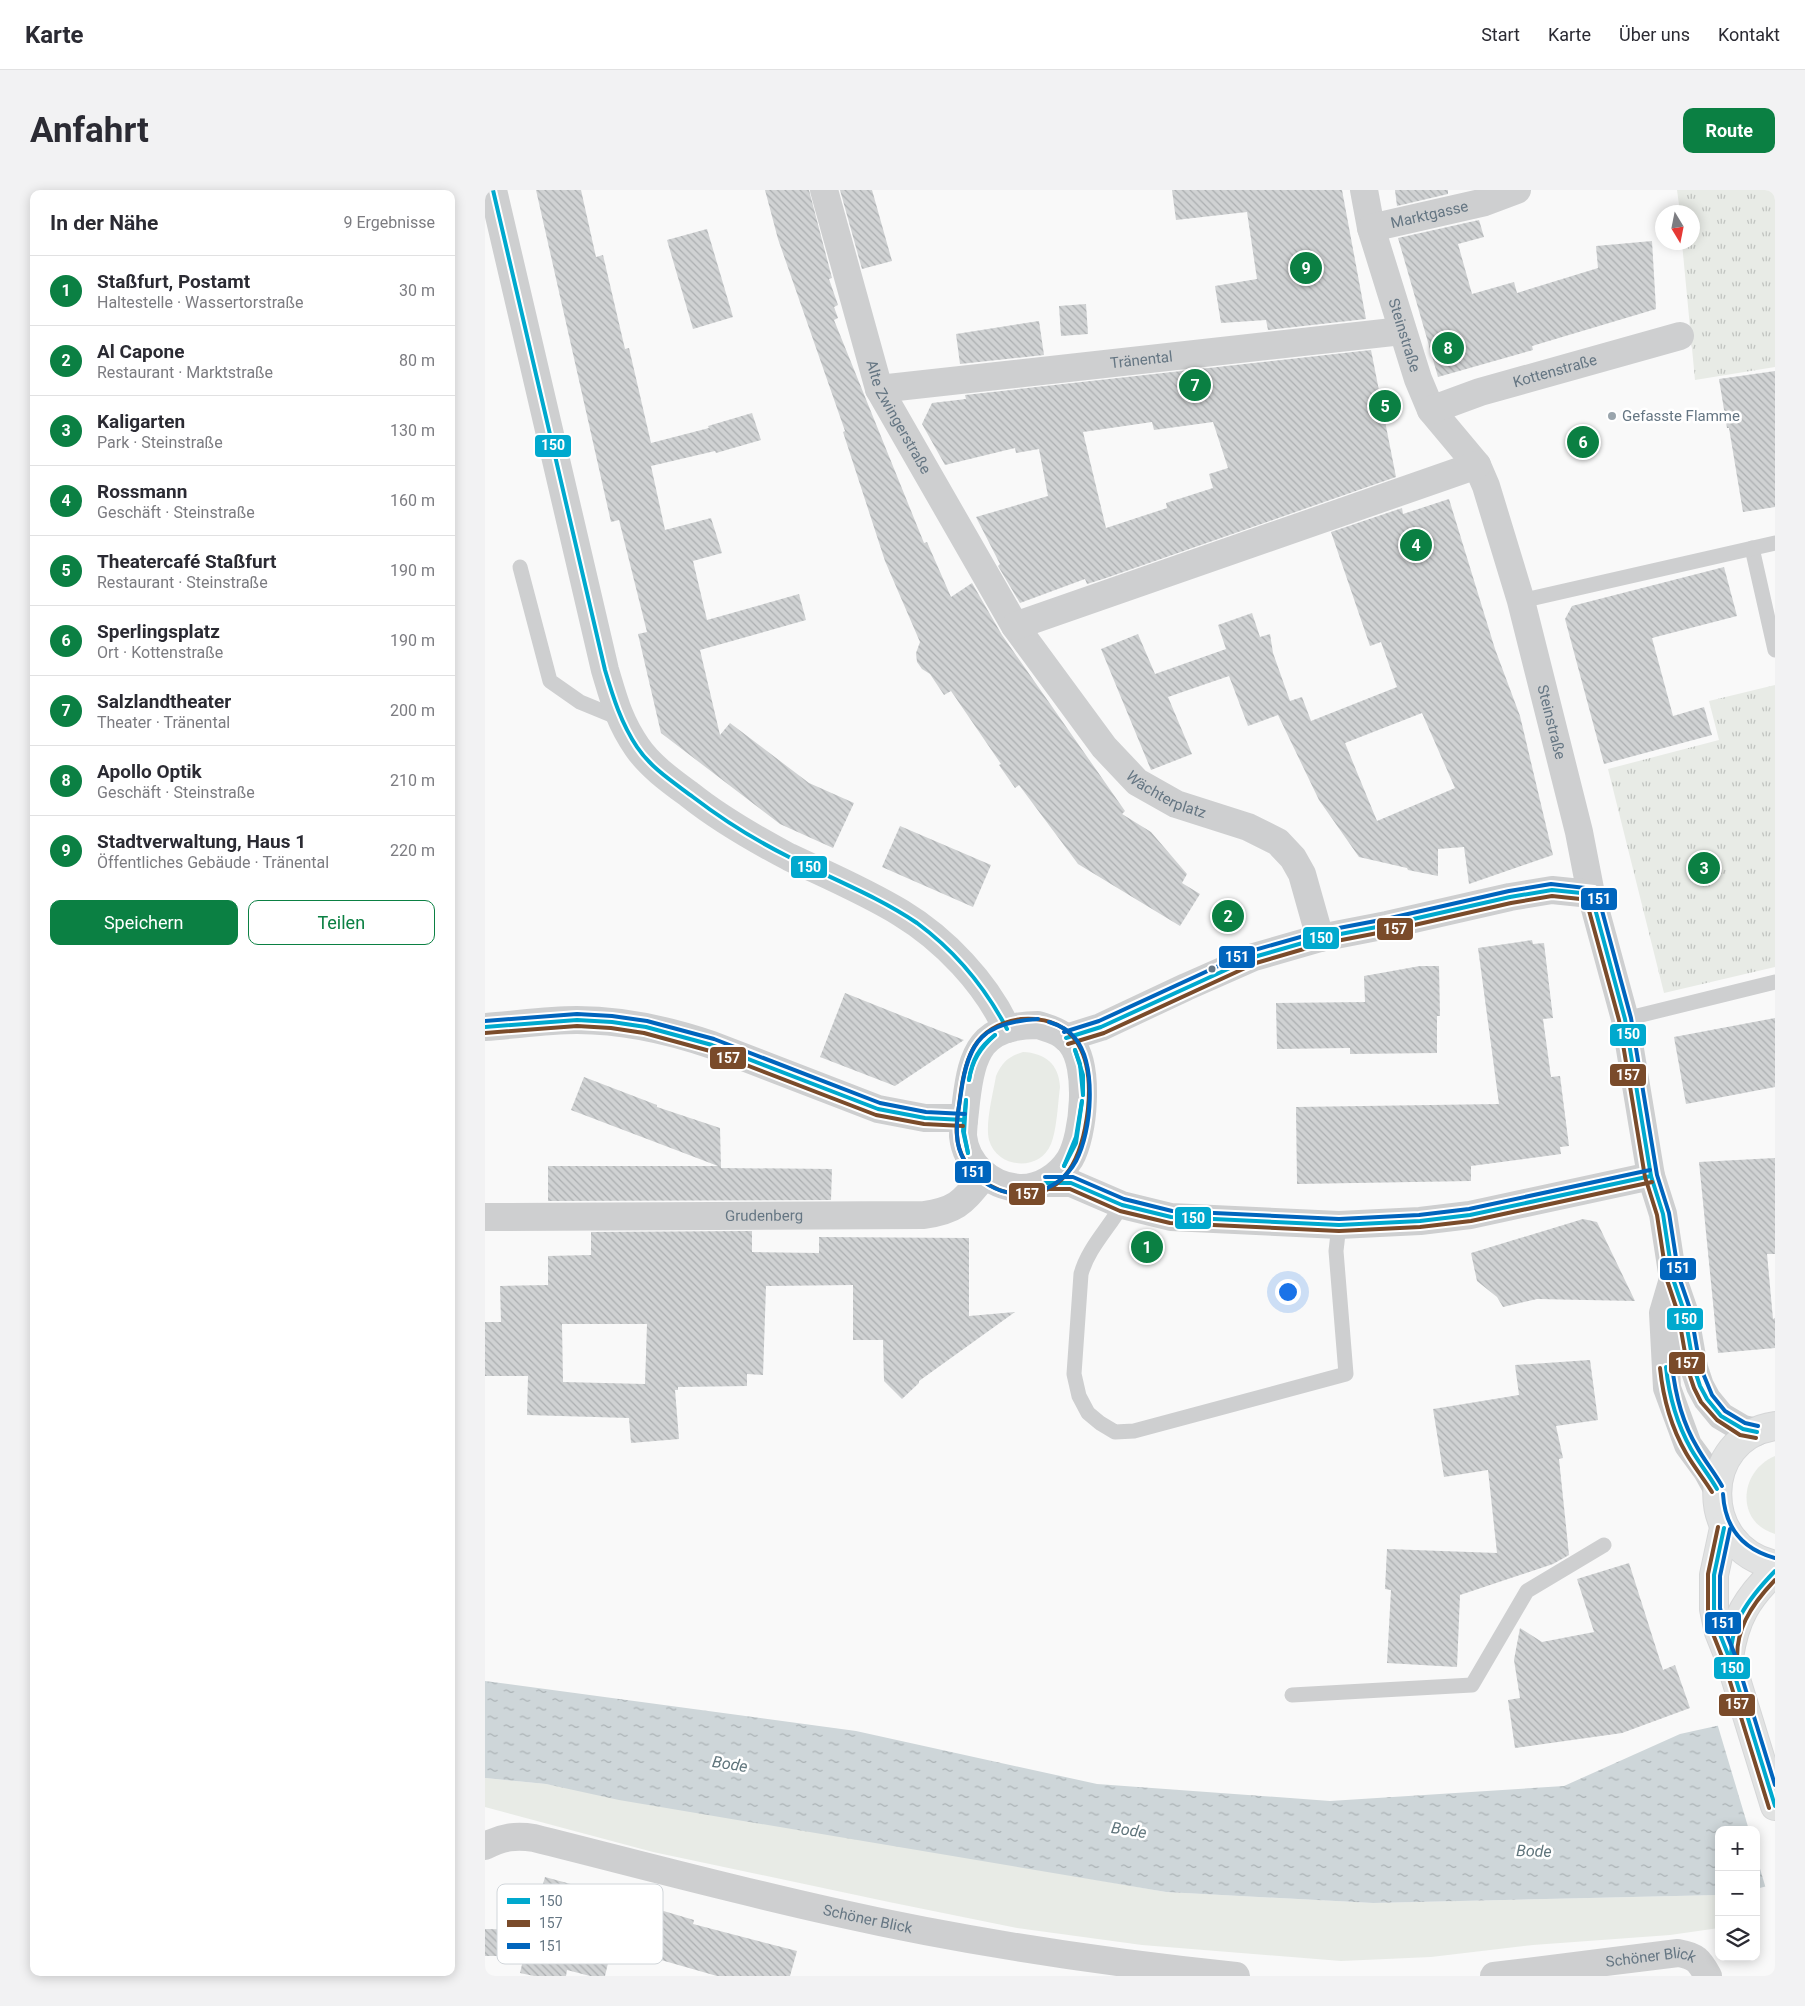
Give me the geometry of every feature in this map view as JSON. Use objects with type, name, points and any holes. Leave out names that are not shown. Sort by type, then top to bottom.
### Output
[{"type":"main road","points":[[1766,1429],[1743,1440],[1732,1452],[1723,1467],[1717,1489],[1719,1513],[1724,1528],[1733,1541],[1745,1553],[1757,1560],[1775,1565]]},
{"type":"main road","points":[[1724,1528],[1714,1575],[1714,1608],[1719,1632],[1775,1806]]},
{"type":"main road","points":[[1732,1669],[1733,1633],[1740,1615],[1758,1588],[1775,1571]]},
{"type":"street","points":[[493,190],[605,670],[619,718],[638,748],[668,778],[708,809],[789,856],[888,906],[932,935],[979,983],[1007,1029]]},
{"type":"street","name":"Alte Zwingerstraße","points":[[824,190],[879,389],[1015,626]]},
{"type":"street","name":"Steinstraße","points":[[1364,190],[1371,228],[1418,380],[1431,410],[1477,465],[1486,486],[1521,600],[1579,832],[1591,894],[1625,1019],[1651,1176],[1663,1214],[1673,1279],[1683,1311],[1694,1368],[1707,1399],[1721,1416],[1743,1429],[1766,1429]]},
{"type":"street","name":"Marktgasse","points":[[1371,228],[1485,202],[1517,190]]},
{"type":"street","name":"Tränental","points":[[879,389],[1402,331]]},
{"type":"street","name":"Kottenstraße","points":[[1431,410],[1480,392],[1680,336]]},
{"type":"street","points":[[1015,626],[1477,465]]},
{"type":"street","name":"Wächterplatz","points":[[1015,626],[1104,747],[1137,782],[1176,804],[1248,827],[1278,842],[1293,858],[1301,874],[1320,938]]},
{"type":"street","points":[[1066,1038],[1101,1027],[1254,957],[1320,938],[1387,926],[1510,896],[1552,890],[1591,894]]},
{"type":"street","points":[[485,1027],[575,1020],[637,1024],[712,1045],[878,1109],[925,1118],[964,1120]]},
{"type":"street","points":[[1045,1183],[1062,1169],[1070,1159],[1075,1147],[1082,1106],[1081,1062],[1076,1050],[1066,1038],[1055,1031],[1038,1025],[1015,1026],[991,1038],[977,1052],[969,1074],[964,1120],[963,1134],[966,1149],[976,1166],[985,1175],[1000,1184],[1019,1188],[1045,1183],[1071,1183],[1122,1205],[1171,1217],[1339,1225],[1420,1221],[1470,1215],[1651,1176]]},
{"type":"street","name":"Grudenberg","points":[[485,1217],[923,1215],[945,1212],[960,1203],[985,1175]]},
{"type":"street","name":"Steinstraße","points":[[1673,1279],[1663,1313],[1667,1388],[1688,1445],[1707,1471],[1717,1489]]},
{"type":"street","name":"Schöner Blick","points":[[495,1842],[512,1836],[534,1838],[833,1912],[914,1929],[1070,1956],[1236,1976]]},
{"type":"street","name":"Schöner Blick","points":[[1494,1976],[1678,1953],[1692,1956],[1701,1964],[1708,1976]]},
{"type":"lane","points":[[1521,600],[1775,543]]},
{"type":"lane","points":[[1752,548],[1773,629],[1775,650]]},
{"type":"lane","points":[[520,567],[550,681],[580,702],[619,718]]},
{"type":"lane","points":[[1625,1019],[1775,982]]},
{"type":"lane","points":[[1122,1205],[1083,1265],[1074,1374],[1079,1396],[1088,1414],[1115,1432],[1134,1430],[1345,1374],[1336,1250],[1339,1225]]},
{"type":"lane","points":[[1292,1695],[1473,1685],[1527,1591],[1605,1545]]},
{"type":"green space","points":[[1677,190],[1775,190],[1775,367],[1695,380],[1683,250],[1700,250],[1700,205],[1679,205]]},
{"type":"green space","points":[[1775,685],[1775,967],[1664,993],[1608,769],[1719,740],[1709,701]]},
{"type":"green space","points":[[1023,1052],[1044,1057],[1049,1061],[1057,1072],[1060,1087],[1056,1124],[1051,1144],[1046,1153],[1029,1163],[1009,1161],[1001,1157],[994,1150],[988,1133],[991,1100],[998,1071],[1003,1063],[1014,1055]]},
{"type":"green space","points":[[1775,1456],[1775,1534],[1762,1528],[1753,1519],[1748,1508],[1747,1496],[1749,1484],[1754,1473],[1763,1463]]},
{"type":"green space","points":[[485,1778],[546,1784],[1166,1892],[1373,1903],[1715,1895],[1715,1929],[1670,1935],[1533,1945],[1431,1957],[1341,1961],[1142,1945],[1017,1928],[889,1902],[653,1852],[485,1807]]},
{"type":"water","name":"Bode","points":[[485,1681],[856,1731],[1097,1784],[1330,1801],[1564,1786],[1680,1734],[1775,1713],[1775,1884],[1760,1888],[1760,1826],[1715,1826],[1715,1895],[1373,1903],[1166,1892],[619,1800],[546,1784],[485,1778]]},
{"type":"pier","points":[[1775,1711],[1775,1887],[1766,1889],[1760,1869],[1760,1826],[1748,1826],[1717,1723]]},
{"type":"building","points":[[536,190],[581,190],[596,257],[603,255],[625,349],[629,348],[651,443],[709,428],[708,426],[752,413],[761,440],[716,453],[715,451],[651,466],[665,530],[711,518],[722,553],[693,561],[707,620],[799,594],[806,620],[700,650],[720,735],[730,723],[809,783],[854,803],[833,848],[780,824],[661,733],[638,634],[647,632],[619,520],[611,522]]},
{"type":"building","points":[[765,190],[809,190],[832,278],[829,279],[838,305],[834,307],[838,318],[834,320],[924,543],[927,542],[951,597],[972,583],[1002,635],[1125,811],[1122,814],[1151,832],[1187,874],[1182,883],[1200,894],[1180,926],[1078,864],[1019,785],[1015,788],[999,765],[1001,764],[951,691],[944,695],[930,674],[922,669],[917,662],[916,653],[920,642],[885,561],[843,432],[845,431],[778,239]]},
{"type":"building","points":[[840,190],[872,190],[892,261],[862,269]]},
{"type":"building","points":[[1172,190],[1342,190],[1366,319],[1268,330],[1266,320],[1221,323],[1215,286],[1257,279],[1247,212],[1176,220]]},
{"type":"building","points":[[1395,190],[1448,190],[1448,194],[1397,206]]},
{"type":"building","points":[[1479,220],[1484,237],[1458,244],[1472,294],[1514,282],[1517,293],[1598,268],[1596,246],[1652,241],[1656,309],[1532,346],[1533,350],[1438,377],[1398,238]]},
{"type":"building","points":[[707,229],[733,317],[693,329],[667,240]]},
{"type":"building","points":[[1086,304],[1088,334],[1061,336],[1059,306]]},
{"type":"building","points":[[1039,321],[1044,355],[960,364],[956,334]]},
{"type":"building","points":[[1371,350],[1396,477],[1106,578],[1087,584],[1085,579],[1020,603],[998,566],[1000,564],[976,517],[1048,496],[1039,449],[1016,453],[1015,448],[945,465],[922,424],[932,403],[966,399],[965,395]],"holes":[[[1152,422],[1154,430],[1213,422],[1228,468],[1209,474],[1213,488],[1166,503],[1167,508],[1106,528],[1083,432]]]},
{"type":"building","points":[[1775,371],[1775,507],[1743,512],[1719,379]]},
{"type":"building","points":[[1449,499],[1495,649],[1520,716],[1553,855],[1469,884],[1464,847],[1438,849],[1438,876],[1359,857],[1319,800],[1278,715],[1248,726],[1229,676],[1168,697],[1192,754],[1151,770],[1101,649],[1138,634],[1155,674],[1226,649],[1218,625],[1252,613],[1260,637],[1270,634],[1273,653],[1290,701],[1302,697],[1311,721],[1397,687],[1381,642],[1370,646],[1331,532],[1402,508],[1403,514]],"holes":[[[1422,713],[1455,788],[1377,821],[1345,743]]]},
{"type":"building","points":[[1724,567],[1737,616],[1652,638],[1673,716],[1704,707],[1712,735],[1604,764],[1565,619],[1572,606]]},
{"type":"building","points":[[900,826],[991,865],[973,907],[882,867]]},
{"type":"building","points":[[1532,940],[1533,944],[1544,943],[1553,1018],[1543,1019],[1551,1077],[1560,1076],[1569,1146],[1560,1147],[1561,1154],[1471,1166],[1471,1181],[1297,1184],[1296,1107],[1499,1104],[1478,948]]},
{"type":"building","points":[[1420,966],[1439,966],[1440,1016],[1437,1016],[1437,1053],[1350,1054],[1350,1048],[1277,1049],[1276,1003],[1365,1002],[1364,976]]},
{"type":"building","points":[[845,993],[964,1040],[895,1086],[820,1057]]},
{"type":"building","points":[[1775,1018],[1775,1087],[1686,1104],[1674,1037]]},
{"type":"building","points":[[584,1077],[657,1105],[657,1107],[720,1128],[721,1168],[832,1169],[831,1200],[548,1201],[548,1166],[718,1166],[571,1110]]},
{"type":"building","points":[[1775,1158],[1775,1254],[1767,1254],[1773,1319],[1775,1318],[1775,1348],[1718,1353],[1699,1162]]},
{"type":"building","points":[[1583,1219],[1597,1222],[1635,1301],[1537,1299],[1503,1307],[1497,1297],[1477,1281],[1471,1253]]},
{"type":"building","points":[[752,1231],[752,1252],[819,1253],[819,1237],[969,1238],[969,1316],[1015,1312],[919,1381],[902,1399],[884,1381],[883,1340],[853,1340],[853,1285],[766,1286],[763,1375],[747,1374],[747,1386],[678,1387],[678,1390],[675,1390],[679,1439],[631,1443],[629,1418],[527,1415],[528,1376],[485,1376],[485,1322],[501,1322],[500,1286],[548,1285],[548,1256],[591,1255],[591,1232]],"holes":[[[562,1324],[647,1324],[645,1384],[563,1382]]]},
{"type":"building","points":[[1590,1360],[1598,1420],[1556,1426],[1563,1458],[1559,1459],[1569,1555],[1553,1564],[1460,1595],[1457,1667],[1387,1663],[1391,1590],[1385,1589],[1387,1549],[1497,1553],[1488,1470],[1444,1477],[1433,1409],[1519,1395],[1515,1365]]},
{"type":"building","points":[[1629,1563],[1663,1670],[1675,1665],[1690,1708],[1622,1733],[1515,1748],[1508,1700],[1520,1698],[1514,1660],[1520,1628],[1542,1642],[1594,1632],[1577,1579]]},
{"type":"building","points":[[545,1877],[571,1884],[543,1884]]},
{"type":"building","points":[[663,1911],[694,1920],[693,1924],[797,1951],[790,1976],[717,1976],[663,1961]]},
{"type":"building","points":[[485,1929],[497,1929],[497,1956],[485,1956]]},
{"type":"building","points":[[522,1964],[608,1964],[605,1976],[590,1976],[567,1970],[566,1976],[534,1976],[520,1973]]},
{"type":"transit line","name":"150","points":[[493,190],[605,670],[618,710],[631,738],[643,755],[656,768],[728,822],[776,850],[870,896],[917,923],[944,945],[968,971],[979,984],[1007,1029]]},
{"type":"transit line","name":"151","points":[[1064,1032],[1099,1021],[1251,951],[1318,932],[1386,919],[1509,891],[1551,884],[1594,889],[1597,892],[1631,1018],[1657,1175],[1669,1213],[1679,1277],[1690,1309],[1700,1366],[1712,1395],[1725,1411],[1745,1423],[1758,1426]]},
{"type":"transit line","name":"150","points":[[1066,1038],[1101,1027],[1254,957],[1320,938],[1510,897],[1552,890],[1591,894]]},
{"type":"transit line","name":"150","points":[[1591,894],[1625,1019],[1651,1176],[1663,1214],[1673,1279],[1684,1311],[1694,1368],[1707,1399],[1721,1416],[1743,1429],[1757,1432]]},
{"type":"transit line","name":"157","points":[[1068,1044],[1104,1033],[1256,963],[1321,944],[1552,896],[1590,900]]},
{"type":"transit line","name":"157","points":[[1585,896],[1619,1020],[1645,1177],[1657,1215],[1667,1280],[1678,1313],[1688,1370],[1701,1402],[1717,1420],[1740,1435],[1756,1438]]},
{"type":"transit line","name":"151","points":[[485,1021],[577,1014],[647,1021],[714,1039],[880,1103],[926,1112],[965,1114]]},
{"type":"transit line","name":"157","points":[[1021,1019],[1041,1020],[1057,1024],[1069,1033],[1078,1044],[1084,1058],[1088,1074],[1089,1091],[1083,1137],[1073,1164],[1066,1175],[1056,1184],[1044,1191],[1029,1194],[1003,1191],[981,1179],[972,1171],[965,1160],[960,1149],[957,1131],[962,1083],[969,1057],[975,1046],[982,1036],[992,1029],[1021,1019]]},
{"type":"transit line","name":"151","points":[[1038,1019],[1004,1024],[982,1037],[968,1059],[964,1075],[957,1124],[959,1148],[973,1173],[996,1189],[1009,1193],[1035,1192],[1047,1188],[1058,1181],[1076,1161],[1086,1133],[1090,1098],[1087,1064],[1075,1038],[1060,1026],[1049,1022]]},
{"type":"transit line","name":"150","points":[[485,1027],[577,1020],[612,1022],[646,1027],[712,1045],[878,1109],[925,1118],[964,1120]]},
{"type":"transit line","name":"157","points":[[485,1033],[577,1026],[611,1028],[644,1033],[710,1051],[876,1115],[924,1124],[963,1126]]},
{"type":"transit line","name":"150","points":[[969,1080],[977,1054],[995,1035]]},
{"type":"transit line","name":"150","points":[[969,1080],[977,1055],[995,1035]]},
{"type":"transit line","name":"150","points":[[1075,1050],[1083,1075],[1083,1095]]},
{"type":"transit line","name":"150","points":[[1075,1050],[1080,1064],[1083,1095]]},
{"type":"transit line","name":"150","points":[[966,1100],[964,1133],[968,1153]]},
{"type":"transit line","name":"150","points":[[966,1100],[963,1131],[968,1153]]},
{"type":"transit line","name":"150","points":[[1064,1166],[1076,1137],[1082,1101]]},
{"type":"transit line","name":"150","points":[[1064,1166],[1076,1143],[1082,1101]]},
{"type":"transit line","name":"151","points":[[1045,1177],[1073,1177],[1124,1199],[1172,1211],[1339,1219],[1419,1215],[1469,1209],[1650,1170]]},
{"type":"transit line","name":"150","points":[[1045,1183],[1071,1183],[1122,1205],[1171,1217],[1339,1225],[1420,1221],[1470,1215],[1651,1176]]},
{"type":"transit line","name":"157","points":[[1045,1189],[1070,1189],[1120,1211],[1170,1223],[1339,1231],[1420,1227],[1471,1221],[1652,1182]]},
{"type":"transit line","name":"151","points":[[1672,1365],[1677,1397],[1687,1428],[1722,1486]]},
{"type":"transit line","name":"150","points":[[1666,1367],[1669,1389],[1682,1430],[1691,1449],[1717,1489]]},
{"type":"transit line","name":"157","points":[[1660,1368],[1663,1390],[1676,1433],[1689,1458],[1712,1492]]},
{"type":"transit line","name":"151","points":[[1723,1494],[1727,1517],[1737,1535],[1753,1549],[1775,1558]]},
{"type":"transit line","name":"157","points":[[1718,1527],[1708,1574],[1708,1610],[1713,1634],[1723,1659],[1769,1808]]},
{"type":"transit line","name":"150","points":[[1724,1528],[1714,1575],[1714,1609],[1719,1632],[1729,1657],[1775,1806]]},
{"type":"transit line","name":"151","points":[[1730,1529],[1720,1576],[1720,1608],[1725,1630],[1735,1655],[1775,1785]]},
{"type":"transit line","name":"150","points":[[1732,1668],[1732,1639],[1741,1615],[1756,1592],[1775,1571]]},
{"type":"transit line","name":"157","points":[[1738,1667],[1737,1654],[1741,1631],[1751,1609],[1775,1580]]},
{"type":"place","name":"Stadtverwaltung, Haus 1","points":[[1306,268]]},
{"type":"place","name":"Apollo Optik","points":[[1448,348]]},
{"type":"place","name":"Salzlandtheater","points":[[1195,385]]},
{"type":"place","name":"Theatercafé Staßfurt","points":[[1385,406]]},
{"type":"place","name":"Gefasste Flamme","points":[[1612,416]]},
{"type":"place","name":"Sperlingsplatz","points":[[1583,442]]},
{"type":"place","name":"Rossmann","points":[[1416,545]]},
{"type":"place","name":"Kaligarten","points":[[1704,868]]},
{"type":"place","name":"Al Capone","points":[[1228,916]]},
{"type":"place","name":"Staßfurt, Postamt","points":[[1147,1247]]}]
